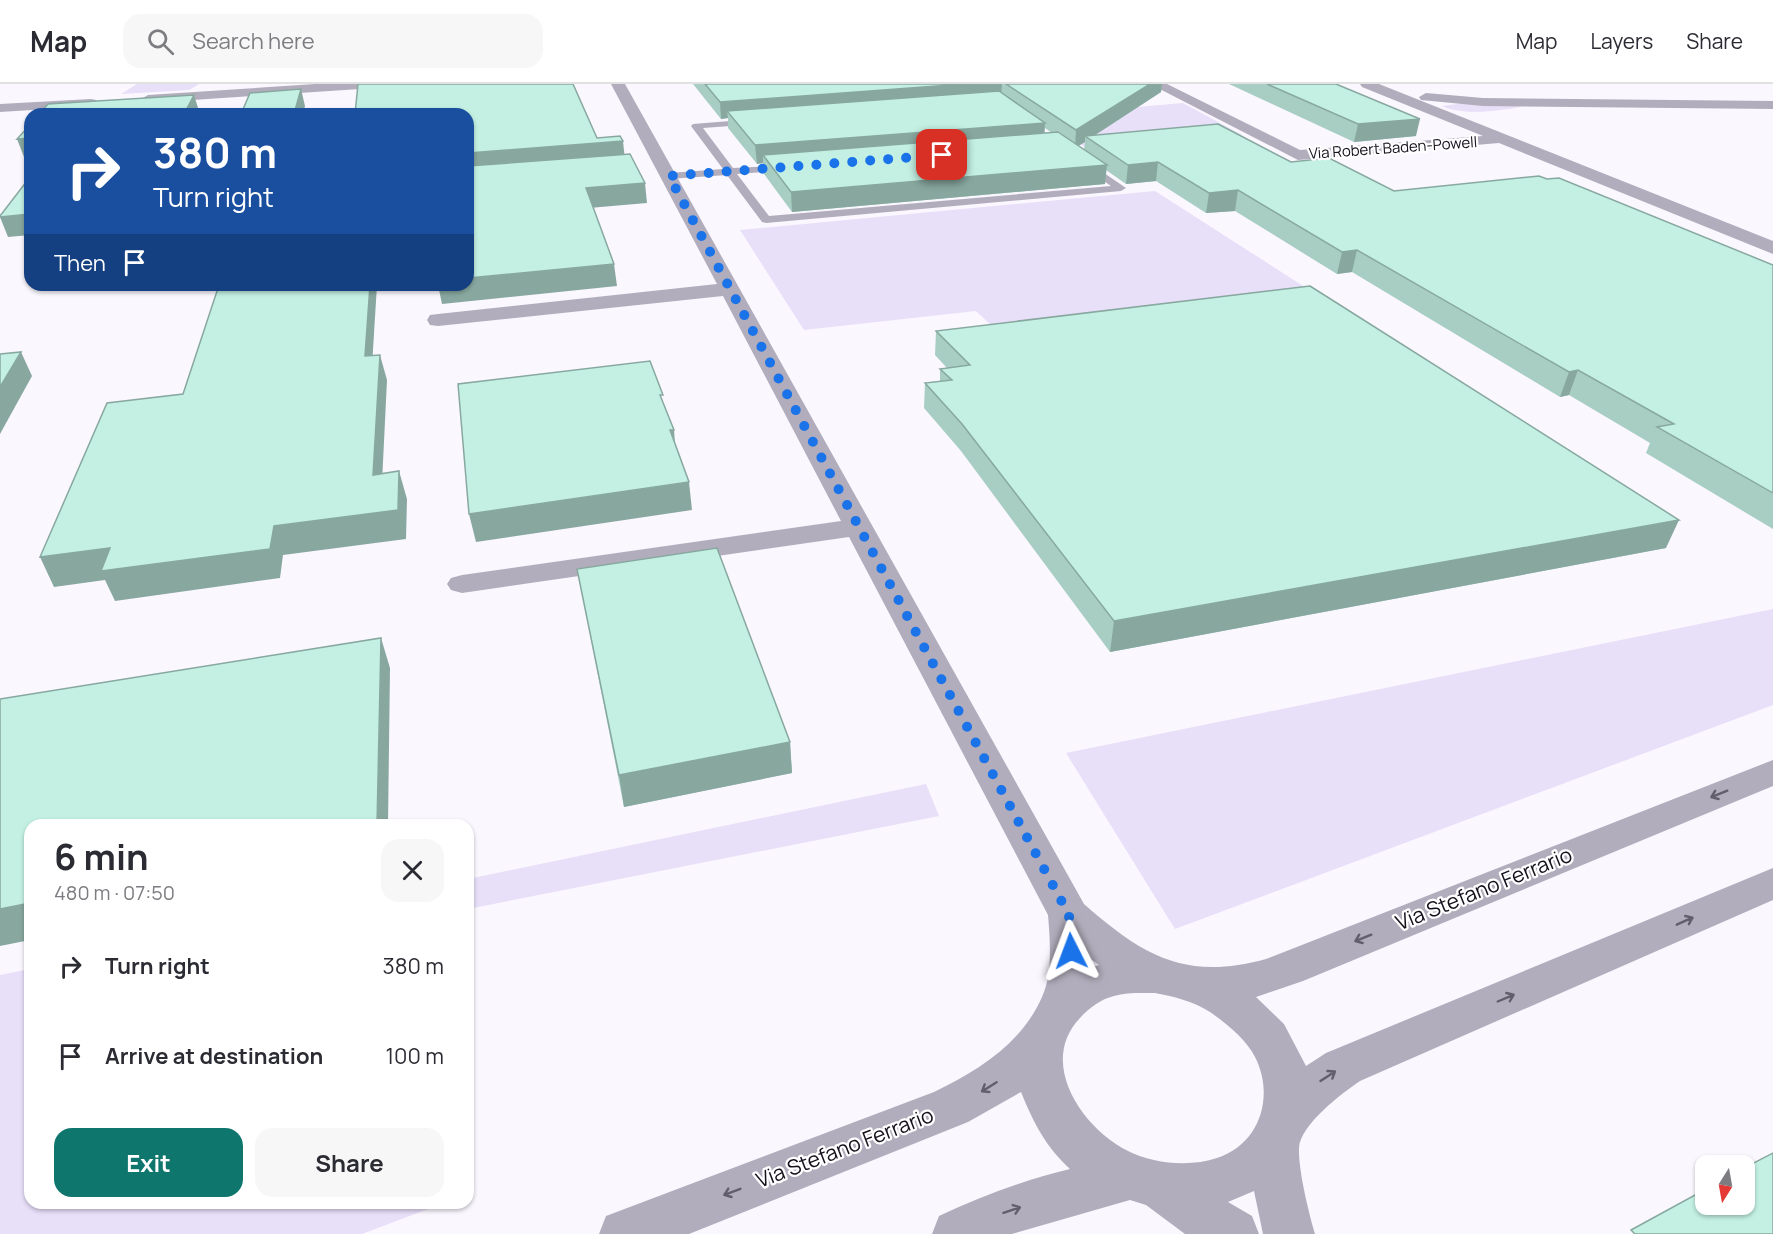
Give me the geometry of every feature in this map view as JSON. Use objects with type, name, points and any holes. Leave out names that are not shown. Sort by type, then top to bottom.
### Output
[{"type":"street","points":[[129,100],[375,84]]},
{"type":"street","points":[[618,84],[658,169],[730,289],[1069,915],[1131,965],[1226,999],[1255,1023],[1277,1052],[1288,1085],[1281,1133],[1283,1214],[1289,1234]]},
{"type":"street","name":"Via Robert Baden-Powell","points":[[1157,84],[1298,155],[1501,139]]},
{"type":"street","points":[[1372,86],[1467,102]]},
{"type":"street","name":"Via Robert Baden-Powell","points":[[1372,86],[1773,248]]},
{"type":"street","points":[[0,108],[105,102]]},
{"type":"street","points":[[1425,108],[1441,103],[1467,102],[1773,105]]},
{"type":"street","points":[[1425,108],[1502,116],[1566,104]]},
{"type":"street","points":[[1501,139],[1496,128],[1502,116]]},
{"type":"street","points":[[438,320],[730,289]]},
{"type":"street","points":[[462,584],[859,528]]},
{"type":"street","name":"Via Stefano Ferrario","points":[[1173,979],[1219,987],[1237,985],[1288,969],[1773,772]]},
{"type":"street","points":[[958,1234],[1008,1210],[1048,1198],[1145,1180],[1172,1187],[1213,1185],[1248,1171],[1281,1133],[1313,1087],[1326,1076],[1773,883]]},
{"type":"street","points":[[1069,915],[1071,971],[1068,991],[1053,1018],[1039,1062],[1045,1096],[1063,1128],[1093,1157],[1145,1180],[1233,1234]]},
{"type":"street","points":[[1053,1018],[1088,987],[1119,977],[1173,979]]},
{"type":"street","name":"Via Stefano Ferrario","points":[[625,1234],[951,1107],[1015,1069],[1030,1055],[1053,1018]]},
{"type":"lane","points":[[766,121],[696,126],[766,220],[1121,188],[1077,157]]},
{"type":"lane","points":[[658,169],[731,171],[801,166]]},
{"type":"shaded area","points":[[137,84],[199,84],[189,90],[121,94]]},
{"type":"shaded area","points":[[1183,103],[1242,135],[1088,149],[1036,116]]},
{"type":"shaded area","points":[[1465,103],[1530,105],[1474,112],[1442,106]]},
{"type":"shaded area","points":[[1155,191],[1311,291],[996,330],[976,311],[804,330],[740,230]]},
{"type":"shaded area","points":[[1773,609],[1773,705],[1175,929],[1066,753]]},
{"type":"shaded area","points":[[926,784],[939,816],[474,908],[474,878]]},
{"type":"shaded area","points":[[24,970],[24,1209],[428,1209],[362,1234],[0,1234],[0,975]]},
{"type":"building","points":[[358,84],[573,84],[597,138],[620,136],[623,141],[474,153],[474,108],[356,108]]},
{"type":"building","points":[[705,84],[964,84],[720,102]]},
{"type":"building","points":[[1006,84],[1150,84],[1076,130]]},
{"type":"building","points":[[1267,84],[1336,84],[1420,119],[1358,124]]},
{"type":"building","points":[[301,89],[296,108],[244,108],[250,93]]},
{"type":"building","points":[[999,91],[1045,123],[755,145],[727,111]]},
{"type":"building","points":[[194,95],[187,108],[44,108],[48,104]]},
{"type":"building","points":[[1218,124],[1291,162],[1329,158],[1394,191],[1539,176],[1547,179],[1559,178],[1773,265],[1773,493],[1657,427],[1674,424],[1578,370],[1569,372],[1357,250],[1342,252],[1238,190],[1209,193],[1158,162],[1128,165],[1085,136]]},
{"type":"building","points":[[24,131],[24,138],[17,139]]},
{"type":"building","points":[[1058,132],[1107,165],[791,192],[763,155]]},
{"type":"building","points":[[630,154],[645,183],[586,188],[614,264],[474,277],[474,166]]},
{"type":"building","points":[[24,185],[24,215],[0,216]]},
{"type":"building","points":[[1310,286],[1679,520],[1114,621],[962,424],[925,383],[952,380],[940,369],[970,365],[936,331]]},
{"type":"building","points":[[217,291],[370,291],[365,356],[380,355],[373,475],[399,471],[398,510],[274,526],[270,549],[101,571],[110,548],[40,557],[107,403],[183,394]]},
{"type":"building","points":[[21,352],[0,387],[0,354]]},
{"type":"building","points":[[650,361],[674,430],[670,430],[689,482],[469,514],[458,384]]},
{"type":"building","points":[[717,548],[790,742],[619,775],[577,569]]},
{"type":"building","points":[[381,638],[377,819],[24,819],[24,904],[0,909],[0,699]]},
{"type":"building","points":[[1773,1153],[1773,1234],[1635,1234],[1631,1230],[1695,1195],[1695,1215],[1755,1215],[1755,1162]]},
{"type":"route","points":[[942,155],[669,176],[1069,915],[1071,951]]}]
